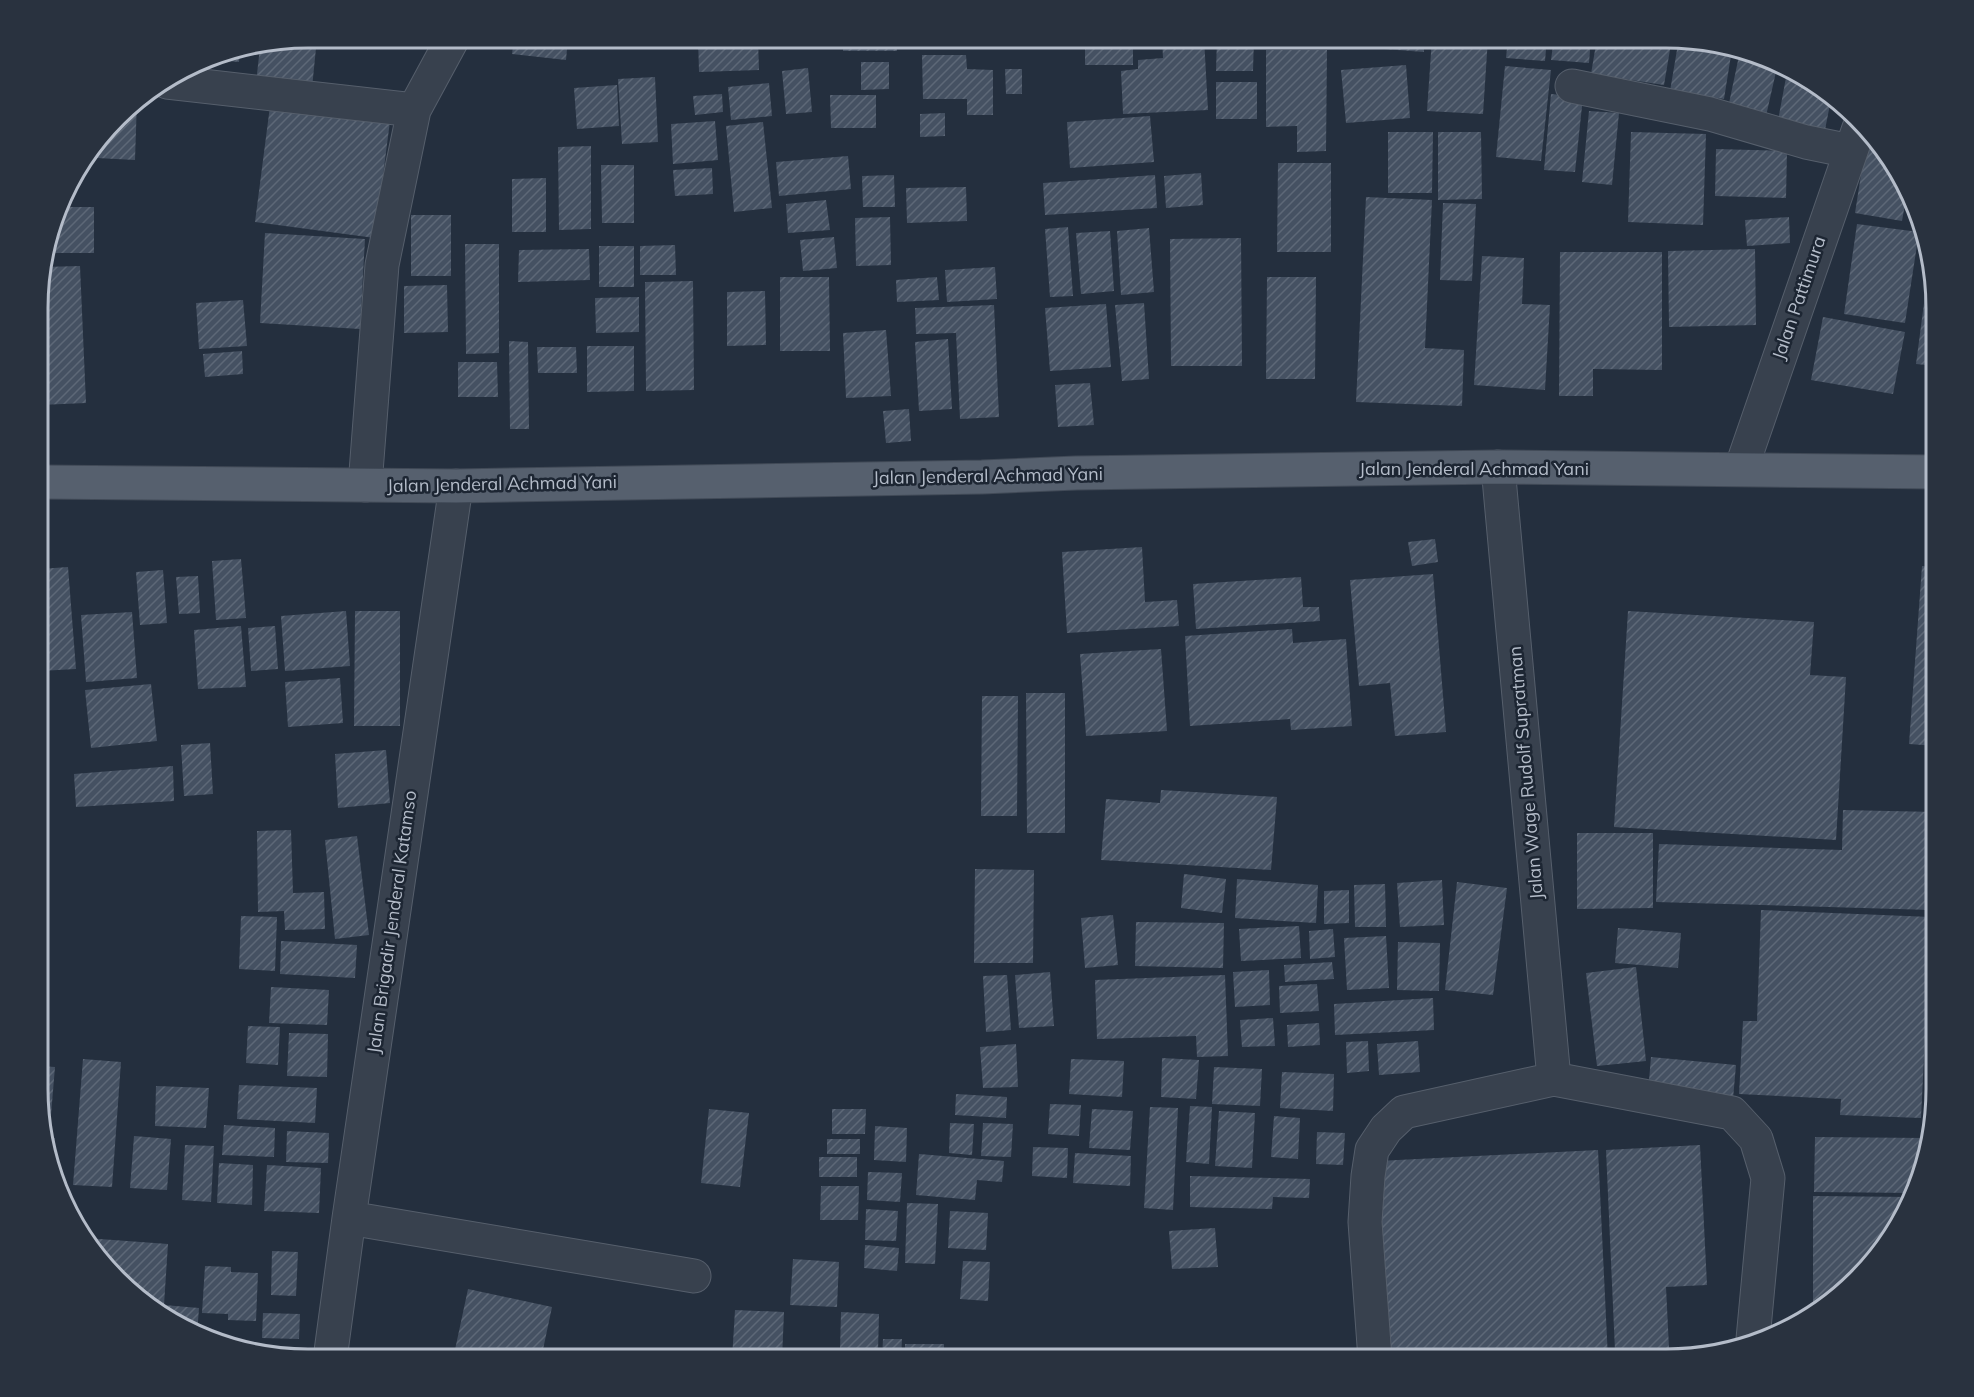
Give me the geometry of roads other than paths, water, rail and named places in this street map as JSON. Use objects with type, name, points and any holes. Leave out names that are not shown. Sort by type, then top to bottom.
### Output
[{"type":"main road","name":"Jalan Jenderal Achmad Yani","points":[[48,482],[456,486],[1498,467],[1926,472]]},
{"type":"street","points":[[364,485],[382,265],[414,110],[448,48]]},
{"type":"street","points":[[178,83],[414,110]]},
{"type":"street","points":[[1572,86],[1710,114],[1806,142],[1854,140]]},
{"type":"street","name":"Jalan Pattimura","points":[[1741,469],[1854,140]]},
{"type":"street","name":"Jalan Wage Rudolf Supratman","points":[[1498,467],[1554,1079]]},
{"type":"street","name":"Jalan Brigadir Jenderal Katamso","points":[[331,1349],[456,486]]},
{"type":"street","points":[[1374,1349],[1365,1222],[1372,1150],[1386,1129],[1404,1112],[1554,1079],[1732,1113],[1756,1139],[1768,1178],[1754,1333]]},
{"type":"street","points":[[349,1218],[694,1276]]}]
